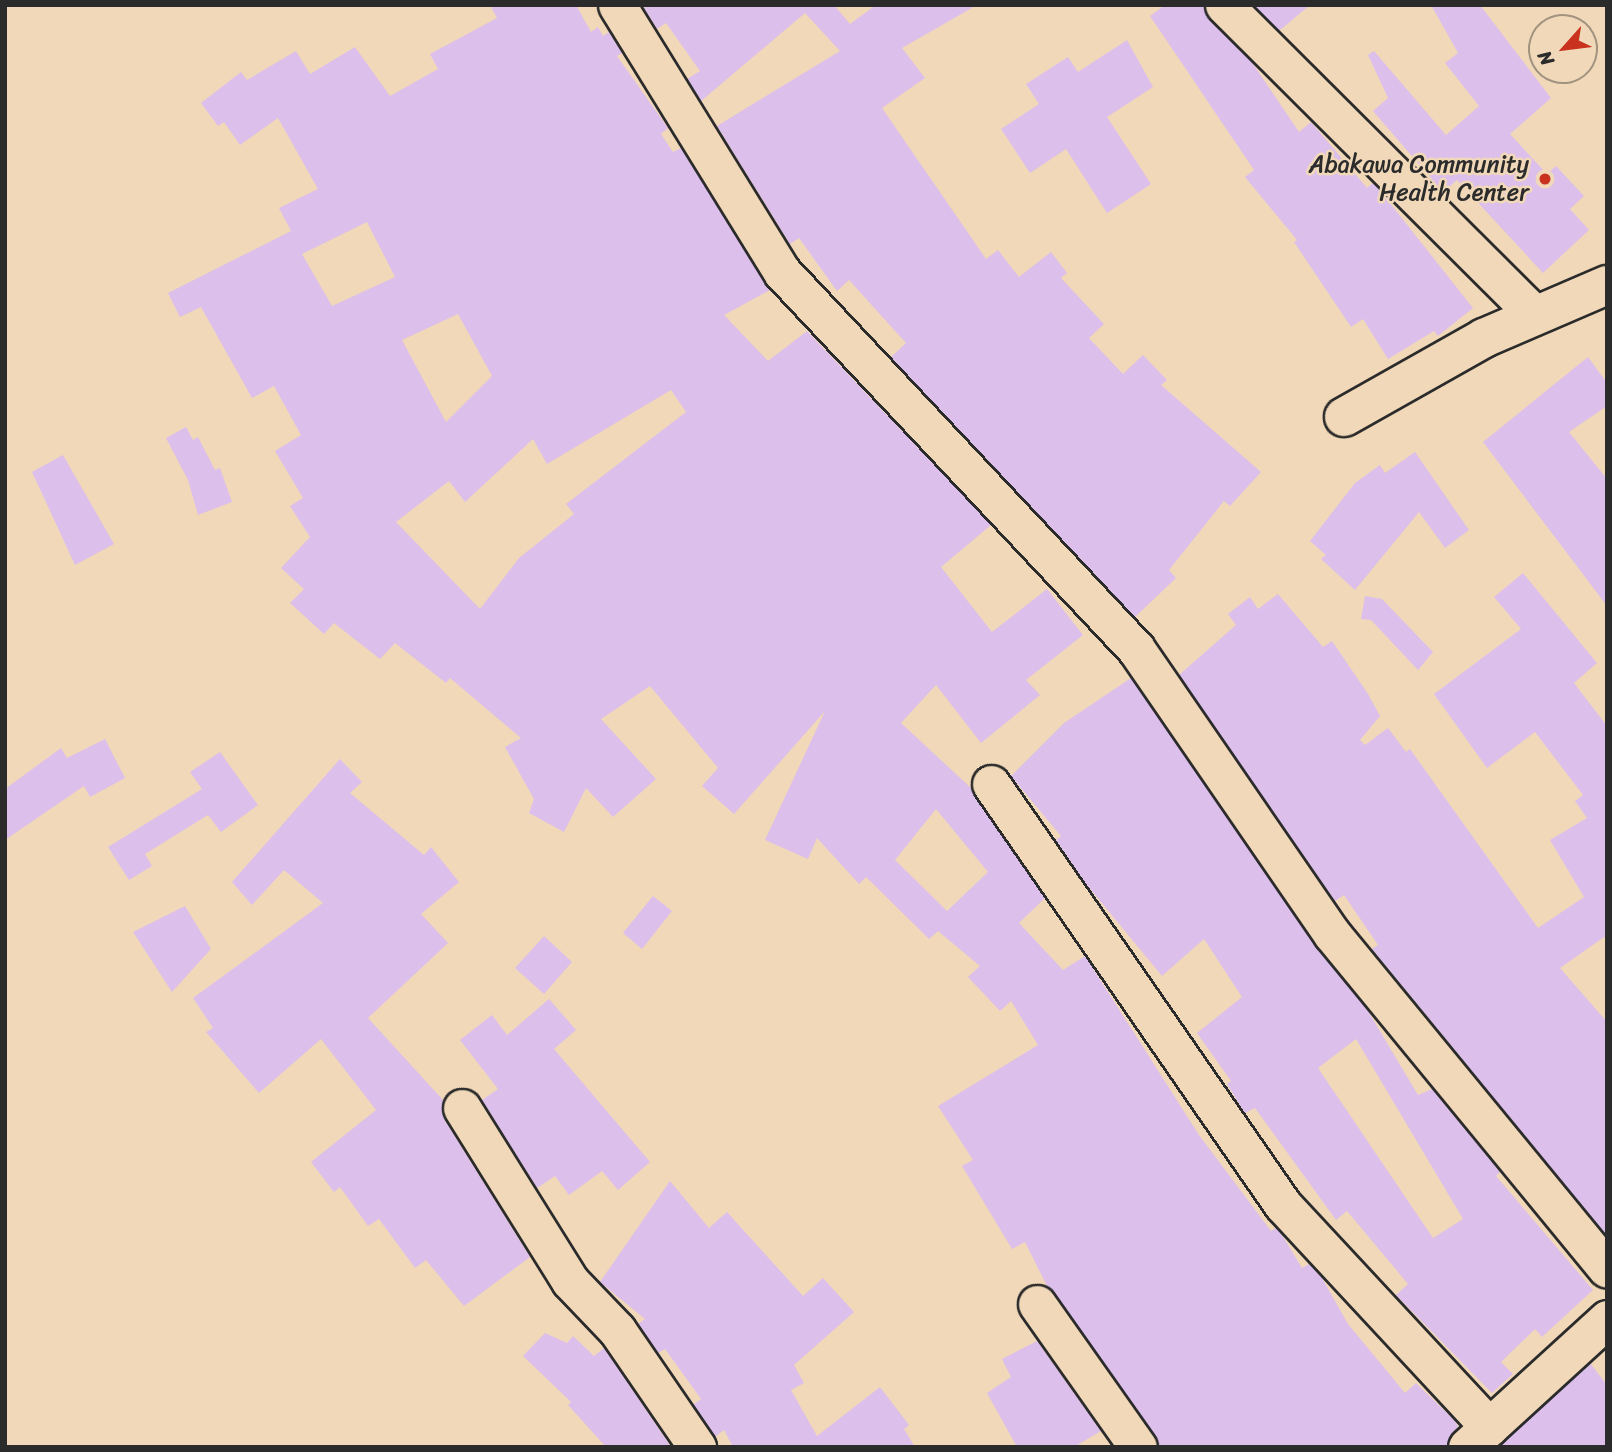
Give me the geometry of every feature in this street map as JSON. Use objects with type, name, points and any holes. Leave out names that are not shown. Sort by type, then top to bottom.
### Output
[{"type":"street","points":[[617,5],[782,272],[1136,649],[1332,934],[1607,1269]]},
{"type":"street","points":[[1224,5],[1533,313]]},
{"type":"street","points":[[1344,417],[1533,313],[1607,285]]},
{"type":"street","points":[[991,784],[1283,1205],[1478,1437],[1607,1319]]},
{"type":"street","points":[[462,1108],[570,1281],[617,1330],[697,1447]]},
{"type":"street","points":[[1037,1304],[1138,1447]]},
{"type":"building","points":[[490,5],[576,5],[591,32],[598,27],[603,36],[609,32],[622,53],[617,56],[668,128],[661,134],[673,152],[681,148],[770,290],[724,315],[768,361],[807,331],[991,525],[941,567],[992,632],[1047,589],[1083,635],[1026,680],[1040,695],[981,743],[936,685],[901,723],[971,788],[1045,898],[1019,923],[1063,970],[1085,956],[1199,1135],[1271,1231],[1276,1228],[1282,1235],[1302,1268],[1309,1264],[1322,1278],[1348,1324],[1405,1393],[1416,1383],[1454,1420],[1458,1426],[1447,1447],[1159,1447],[1047,1286],[1025,1242],[1012,1249],[962,1166],[973,1160],[938,1106],[1038,1045],[1011,1001],[1000,1011],[968,977],[980,966],[938,931],[929,939],[866,877],[859,884],[817,838],[808,859],[765,840],[825,711],[734,814],[702,786],[718,768],[650,686],[601,719],[656,779],[613,817],[586,788],[564,832],[529,813],[534,799],[505,747],[521,738],[450,678],[446,683],[395,643],[380,659],[334,623],[324,634],[290,603],[304,589],[281,568],[310,537],[290,506],[303,498],[275,451],[301,435],[274,386],[252,398],[201,307],[180,317],[168,293],[291,231],[279,208],[318,189],[278,118],[240,145],[224,122],[218,126],[201,103],[241,72],[247,80],[296,51],[310,74],[355,47],[390,96],[438,69],[430,54],[497,18]],"holes":[[[367,222],[395,277],[332,306],[302,254]],[[458,314],[492,376],[446,422],[402,340]],[[671,390],[686,412],[566,504],[574,514],[519,558],[480,609],[396,522],[449,481],[465,502],[533,439],[547,464]],[[936,809],[988,872],[947,911],[895,860]]]},
{"type":"building","points":[[648,5],[834,5],[850,24],[876,5],[977,5],[902,48],[925,78],[882,108],[986,259],[998,250],[1019,277],[1051,252],[1067,273],[1061,278],[1104,324],[1089,338],[1123,374],[1143,355],[1167,380],[1161,385],[1261,472],[1230,506],[1224,501],[1169,570],[1176,578],[1135,617],[891,357],[906,343],[849,280],[837,291],[799,238],[790,244],[717,126],[840,51],[805,13],[701,101],[687,79],[700,71],[666,23],[657,29],[644,8]]},
{"type":"building","points":[[1165,5],[1204,5],[1209,19],[1251,61],[1299,132],[1311,122],[1367,188],[1373,183],[1378,188],[1473,308],[1438,336],[1434,331],[1388,359],[1363,319],[1351,327],[1294,242],[1297,240],[1245,177],[1254,170],[1150,16]]},
{"type":"building","points":[[1254,5],[1310,5],[1279,31]]},
{"type":"building","points":[[1431,5],[1480,5],[1528,68],[1528,84],[1540,84],[1551,98],[1510,134],[1547,174],[1556,166],[1584,196],[1570,209],[1589,230],[1543,273],[1457,180],[1443,192],[1373,111],[1388,98],[1368,55],[1374,51],[1446,135],[1479,106],[1445,63],[1458,53]]},
{"type":"building","points":[[1127,40],[1153,87],[1107,117],[1151,184],[1107,213],[1066,149],[1030,173],[1001,129],[1039,104],[1026,84],[1068,57],[1078,72]]},
{"type":"building","points":[[1588,357],[1607,383],[1607,406],[1569,432],[1607,479],[1607,606],[1483,442]]},
{"type":"building","points":[[186,427],[193,440],[198,437],[215,470],[220,468],[232,502],[198,515],[188,480],[166,438]]},
{"type":"building","points":[[1415,452],[1469,530],[1445,548],[1419,512],[1355,590],[1321,559],[1326,555],[1310,541],[1355,483],[1380,465],[1385,473]]},
{"type":"building","points":[[63,455],[114,544],[75,565],[32,472]]},
{"type":"building","points":[[1523,573],[1597,663],[1574,683],[1607,726],[1607,935],[1560,968],[1607,1022],[1607,1236],[1372,949],[1378,945],[1344,895],[1335,901],[1179,675],[1236,625],[1228,614],[1250,597],[1258,609],[1278,594],[1323,647],[1332,641],[1368,694],[1380,716],[1360,740],[1365,745],[1388,728],[1406,752],[1410,749],[1538,928],[1584,897],[1550,840],[1587,818],[1575,801],[1583,795],[1535,732],[1487,768],[1434,694],[1521,629],[1494,597]]},
{"type":"building","points":[[1365,596],[1382,599],[1433,652],[1418,670],[1371,620],[1361,619]]},
{"type":"building","points":[[1131,678],[1315,946],[1368,1011],[1418,1095],[1432,1089],[1500,1172],[1496,1176],[1593,1290],[1542,1337],[1535,1329],[1501,1362],[1513,1374],[1492,1393],[1396,1295],[1408,1284],[1347,1211],[1336,1220],[1255,1108],[1245,1113],[1227,1084],[1231,1081],[1197,1033],[1242,997],[1204,939],[1162,976],[1087,885],[1056,840],[1061,836],[1011,776],[1064,723]],"holes":[[[1356,1039],[1463,1219],[1433,1238],[1318,1068]]]},
{"type":"building","points":[[105,739],[125,778],[90,797],[84,786],[5,840],[5,789],[61,748],[67,758]]},
{"type":"building","points":[[220,752],[258,805],[221,832],[208,815],[145,854],[152,866],[129,880],[108,847],[202,789],[190,772]]},
{"type":"building","points":[[340,759],[362,782],[350,793],[424,855],[431,847],[459,882],[421,914],[448,943],[368,1018],[443,1100],[444,1119],[530,1257],[464,1306],[426,1260],[415,1268],[379,1219],[368,1226],[340,1187],[334,1192],[311,1162],[376,1110],[321,1039],[259,1093],[206,1032],[213,1028],[193,998],[323,903],[284,870],[252,905],[232,882]]},
{"type":"building","points":[[653,896],[672,911],[642,949],[623,933]]},
{"type":"building","points":[[185,906],[211,949],[172,992],[133,932]]},
{"type":"building","points":[[544,936],[572,962],[544,994],[515,968]]},
{"type":"building","points":[[549,999],[576,1030],[554,1049],[650,1162],[618,1190],[602,1171],[569,1195],[555,1176],[537,1188],[482,1100],[498,1089],[460,1040],[492,1015],[507,1035]]},
{"type":"building","points":[[670,1181],[709,1228],[727,1212],[803,1296],[823,1278],[854,1312],[794,1365],[804,1383],[791,1390],[817,1436],[880,1387],[909,1425],[904,1429],[915,1447],[733,1447],[724,1430],[715,1437],[693,1405],[701,1399],[665,1349],[658,1353],[638,1324],[645,1319],[600,1282]]},
{"type":"building","points":[[545,1333],[567,1343],[573,1336],[594,1356],[604,1348],[671,1447],[606,1447],[568,1405],[571,1402],[523,1356]]},
{"type":"building","points":[[1037,1341],[1101,1431],[1074,1447],[1017,1447],[987,1393],[1011,1377],[1002,1359]]},
{"type":"building","points":[[1590,1363],[1607,1385],[1607,1447],[1498,1447]]},
{"type":"place","name":"Abakawa Community Health Center","points":[[1545,179]]}]
